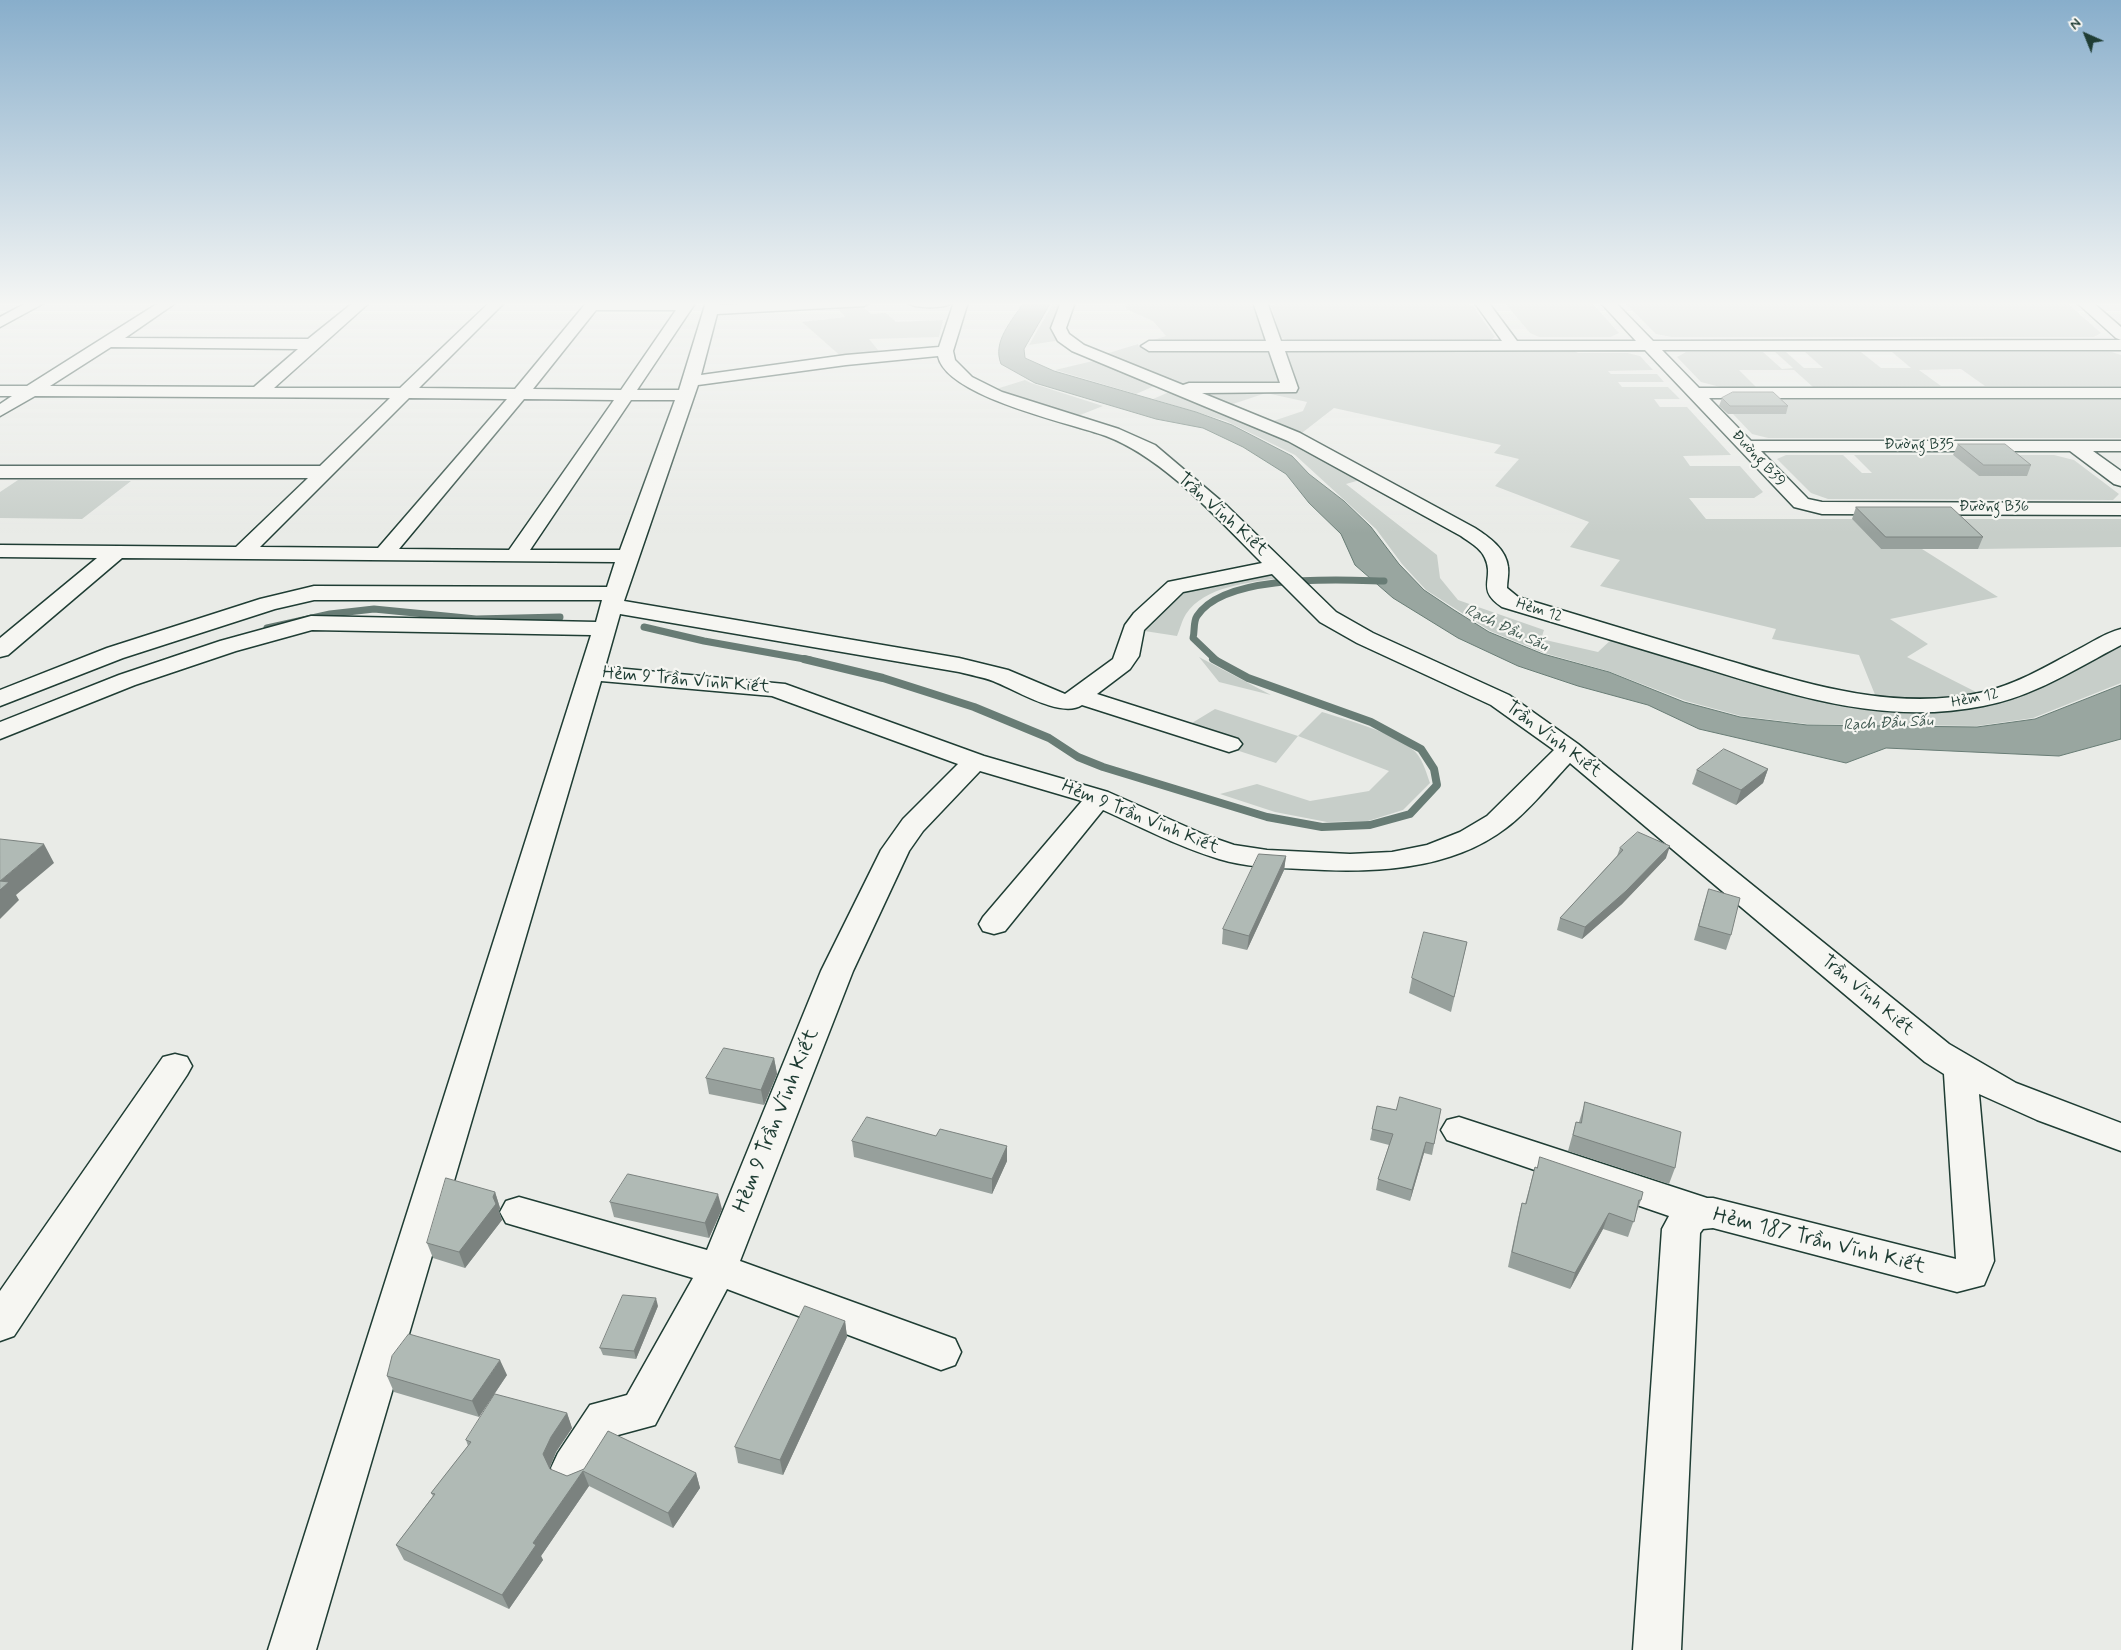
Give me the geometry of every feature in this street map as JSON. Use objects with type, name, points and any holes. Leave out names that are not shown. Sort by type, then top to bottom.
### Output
[{"type":"street","points":[[0,411],[51,379]]},
{"type":"street","points":[[258,393],[273,379]]},
{"type":"street","points":[[241,554],[418,379]]},
{"type":"street","points":[[383,555],[532,379]]},
{"type":"street","points":[[515,556],[636,379]]},
{"type":"street","points":[[292,1650],[617,593],[691,379]]},
{"type":"street","points":[[0,391],[625,396],[739,379]]},
{"type":"street","name":"Trần Vĩnh Kiết","points":[[967,379],[980,389],[996,396],[1113,433],[1149,449],[1220,510],[1328,617],[1343,627],[1500,700],[1569,749],[1929,1047],[1960,1069],[2040,1110],[2121,1137]]},
{"type":"street","name":"Hẻm 12","points":[[1154,379],[1306,443],[1468,532],[1488,548],[1496,560],[1496,591],[1500,597],[1510,602],[1803,690],[1874,705],[1911,708],[1986,699],[2017,689],[2121,636]]},
{"type":"street","points":[[1178,388],[1290,388],[1287,379]]},
{"type":"street","name":"Đường B39","points":[[1682,379],[1797,500],[1808,505]]},
{"type":"street","points":[[1695,393],[2121,393]]},
{"type":"street","name":"Đường B35","points":[[1747,446],[2121,446]]},
{"type":"street","points":[[2074,446],[2121,480]]},
{"type":"street","points":[[0,472],[324,472]]},
{"type":"street","name":"Đường B36","points":[[1808,505],[1822,508],[2121,509]]},
{"type":"street","points":[[0,551],[515,556],[617,593],[959,665],[1000,675],[1057,700],[1070,702],[1122,664],[1127,656],[1133,630],[1142,618],[1176,587],[1288,576]]},
{"type":"street","points":[[0,650],[117,552]]},
{"type":"street","points":[[0,699],[98,659],[297,596],[327,592],[617,593]]},
{"type":"street","points":[[0,731],[127,680],[238,644],[311,623],[617,593]]},
{"type":"street","name":"Hẻm 9 Trần Vĩnh Kiết","points":[[593,673],[776,688],[976,762],[1099,798],[1195,842],[1229,853],[1309,862],[1392,861],[1434,852],[1470,838],[1497,822],[1569,749]]},
{"type":"street","points":[[1078,696],[1229,744]]},
{"type":"street","name":"Hẻm 9 Trần Vĩnh Kiết","points":[[573,1468],[605,1419],[640,1411],[718,1269],[837,971],[895,850],[913,825],[976,762]]},
{"type":"street","points":[[994,924],[1099,798]]},
{"type":"street","points":[[0,1324],[175,1066]]},
{"type":"street","name":"Hẻm 187 Trần Vĩnh Kiết","points":[[1657,1650],[1681,1229],[1692,1215],[1702,1212],[1713,1213],[1944,1274],[1956,1276],[1970,1273],[1975,1261],[1960,1069]]},
{"type":"street","points":[[1458,1130],[1702,1212]]},
{"type":"street","points":[[519,1212],[718,1269],[941,1352]]},
{"type":"shaded area","name":"Rạch Đầu Sấu","points":[[1028,379],[1082,379],[1196,412],[1232,425],[1292,456],[1309,474],[1344,501],[1371,527],[1399,564],[1424,590],[1489,632],[1543,654],[1609,672],[1684,702],[1740,717],[1807,725],[1977,727],[2035,719],[2121,685],[2121,739],[2059,756],[1886,748],[1846,763],[1699,729],[1648,705],[1578,686],[1518,666],[1458,638],[1393,598],[1355,565],[1341,534],[1309,503],[1286,474],[1243,447],[1203,428],[1156,419],[1035,383]]},
{"type":"shaded area","points":[[1085,379],[1146,379],[1159,384],[1136,394]]},
{"type":"shaded area","points":[[1164,379],[1280,379],[1282,385],[1180,385]]},
{"type":"shaded area","points":[[1294,379],[1661,379],[1664,382],[1618,382],[1622,387],[1668,387],[1680,399],[1654,399],[1660,407],[1687,407],[1731,455],[1683,456],[1690,466],[1740,466],[1763,492],[1754,498],[1689,498],[1706,519],[1852,519],[1881,549],[1922,549],[1998,597],[1890,619],[1928,644],[1907,657],[1978,693],[1938,702],[1878,702],[1859,655],[1772,639],[1776,629],[1600,586],[1620,560],[1570,547],[1589,522],[1495,486],[1519,459],[1494,453],[1501,445],[1334,408],[1298,436],[1267,423],[1303,411],[1307,402],[1266,393],[1227,406],[1190,391],[1297,390]]},
{"type":"shaded area","points":[[1698,379],[1748,379],[1756,387],[1720,387],[1701,382]]},
{"type":"shaded area","points":[[1804,379],[1931,379],[1941,386],[1813,387]]},
{"type":"shaded area","points":[[1975,379],[2121,379],[2121,386],[1985,386]]},
{"type":"shaded area","points":[[1025,380],[1103,406],[1075,417],[993,390]]},
{"type":"shaded area","points":[[1176,389],[1240,416],[1367,478],[1346,484],[1437,555],[1440,578],[1458,600],[1544,630],[1541,639],[1598,652],[1614,637],[1795,691],[1949,709],[2115,645],[2121,647],[2121,683],[2033,718],[1977,726],[1807,724],[1741,716],[1686,701],[1608,671],[1544,653],[1490,631],[1426,590],[1402,564],[1376,529],[1295,455],[1226,421],[1153,399]]},
{"type":"shaded area","points":[[1771,400],[2121,400],[2121,438],[1768,438],[1752,434],[1733,414],[1785,414]]},
{"type":"shaded area","points":[[1786,455],[1843,455],[1862,473],[1872,473],[1854,455],[1953,455],[1979,476],[2000,455],[2054,455],[2074,460],[2119,494],[2113,500],[1828,499],[1811,493],[1777,459]]},
{"type":"shaded area","points":[[18,480],[131,481],[82,519],[0,518],[0,492]]},
{"type":"shaded area","points":[[1946,519],[2121,519],[2121,547],[1978,549]]},
{"type":"shaded area","points":[[1273,569],[1279,578],[1228,587],[1204,597],[1186,614],[1177,636],[1138,630],[1180,589]]},
{"type":"shaded area","points":[[1199,657],[1271,695],[1219,682]]},
{"type":"shaded area","points":[[1215,709],[1298,736],[1276,763],[1236,750],[1240,744],[1187,726]]},
{"type":"shaded area","points":[[1322,712],[1369,727],[1393,737],[1415,752],[1423,764],[1430,783],[1403,810],[1368,821],[1327,822],[1275,812],[1220,794],[1257,784],[1310,801],[1369,791],[1389,771],[1298,736]]},
{"type":"building","points":[[1733,392],[1773,392],[1788,406],[1730,406],[1722,398]]},
{"type":"building","points":[[1958,444],[2005,444],[2031,465],[1984,465]]},
{"type":"building","points":[[1856,507],[1951,507],[1983,537],[1886,537]]},
{"type":"building","points":[[1724,749],[1768,769],[1741,790],[1697,770]]},
{"type":"building","points":[[1638,832],[1670,846],[1626,891],[1585,927],[1560,918],[1623,850],[1620,848]]},
{"type":"building","points":[[0,839],[44,844],[0,881]]},
{"type":"building","points":[[1259,854],[1286,856],[1249,936],[1223,929]]},
{"type":"building","points":[[0,881],[9,882],[0,890]]},
{"type":"building","points":[[1709,889],[1740,898],[1731,935],[1699,926]]},
{"type":"building","points":[[1424,932],[1467,942],[1454,997],[1412,978]]},
{"type":"building","points":[[724,1048],[774,1058],[761,1090],[706,1078]]},
{"type":"building","points":[[1400,1097],[1441,1109],[1434,1144],[1426,1142],[1412,1190],[1378,1179],[1393,1134],[1372,1129],[1377,1106],[1396,1110]]},
{"type":"building","points":[[1585,1102],[1681,1132],[1675,1168],[1573,1135],[1576,1122],[1581,1123]]},
{"type":"building","points":[[867,1117],[936,1136],[940,1129],[1007,1146],[992,1179],[852,1141]]},
{"type":"building","points":[[1540,1157],[1643,1192],[1641,1200],[1639,1200],[1634,1222],[1609,1213],[1575,1273],[1512,1252],[1522,1203],[1526,1204],[1535,1167],[1537,1168]]},
{"type":"building","points":[[628,1174],[718,1194],[705,1223],[610,1202]]},
{"type":"building","points":[[446,1178],[495,1192],[493,1197],[496,1204],[459,1252],[427,1243]]},
{"type":"building","points":[[623,1295],[656,1298],[634,1351],[600,1348]]},
{"type":"building","points":[[805,1306],[845,1321],[780,1460],[735,1447]]},
{"type":"building","points":[[409,1334],[500,1360],[472,1401],[387,1376],[392,1356]]},
{"type":"building","points":[[495,1394],[567,1413],[551,1437],[543,1454],[550,1469],[567,1476],[584,1469],[608,1431],[696,1473],[668,1513],[583,1471],[533,1543],[536,1545],[502,1595],[396,1545],[435,1494],[431,1493],[471,1442],[466,1440]]},
{"type":"waterway","points":[[1216,660],[1193,638],[1195,621],[1197,616],[1211,602],[1232,592],[1284,582],[1312,580],[1384,581]]},
{"type":"waterway","points":[[267,628],[330,614],[374,609],[476,619],[560,617]]},
{"type":"waterway","points":[[644,627],[704,641],[810,660]]},
{"type":"waterway","points":[[804,659],[883,678],[974,707],[1049,738],[1078,757],[1103,767],[1267,817],[1322,827],[1370,825],[1410,814],[1437,785],[1434,769],[1421,749],[1371,722],[1248,678],[1213,659]]}]
